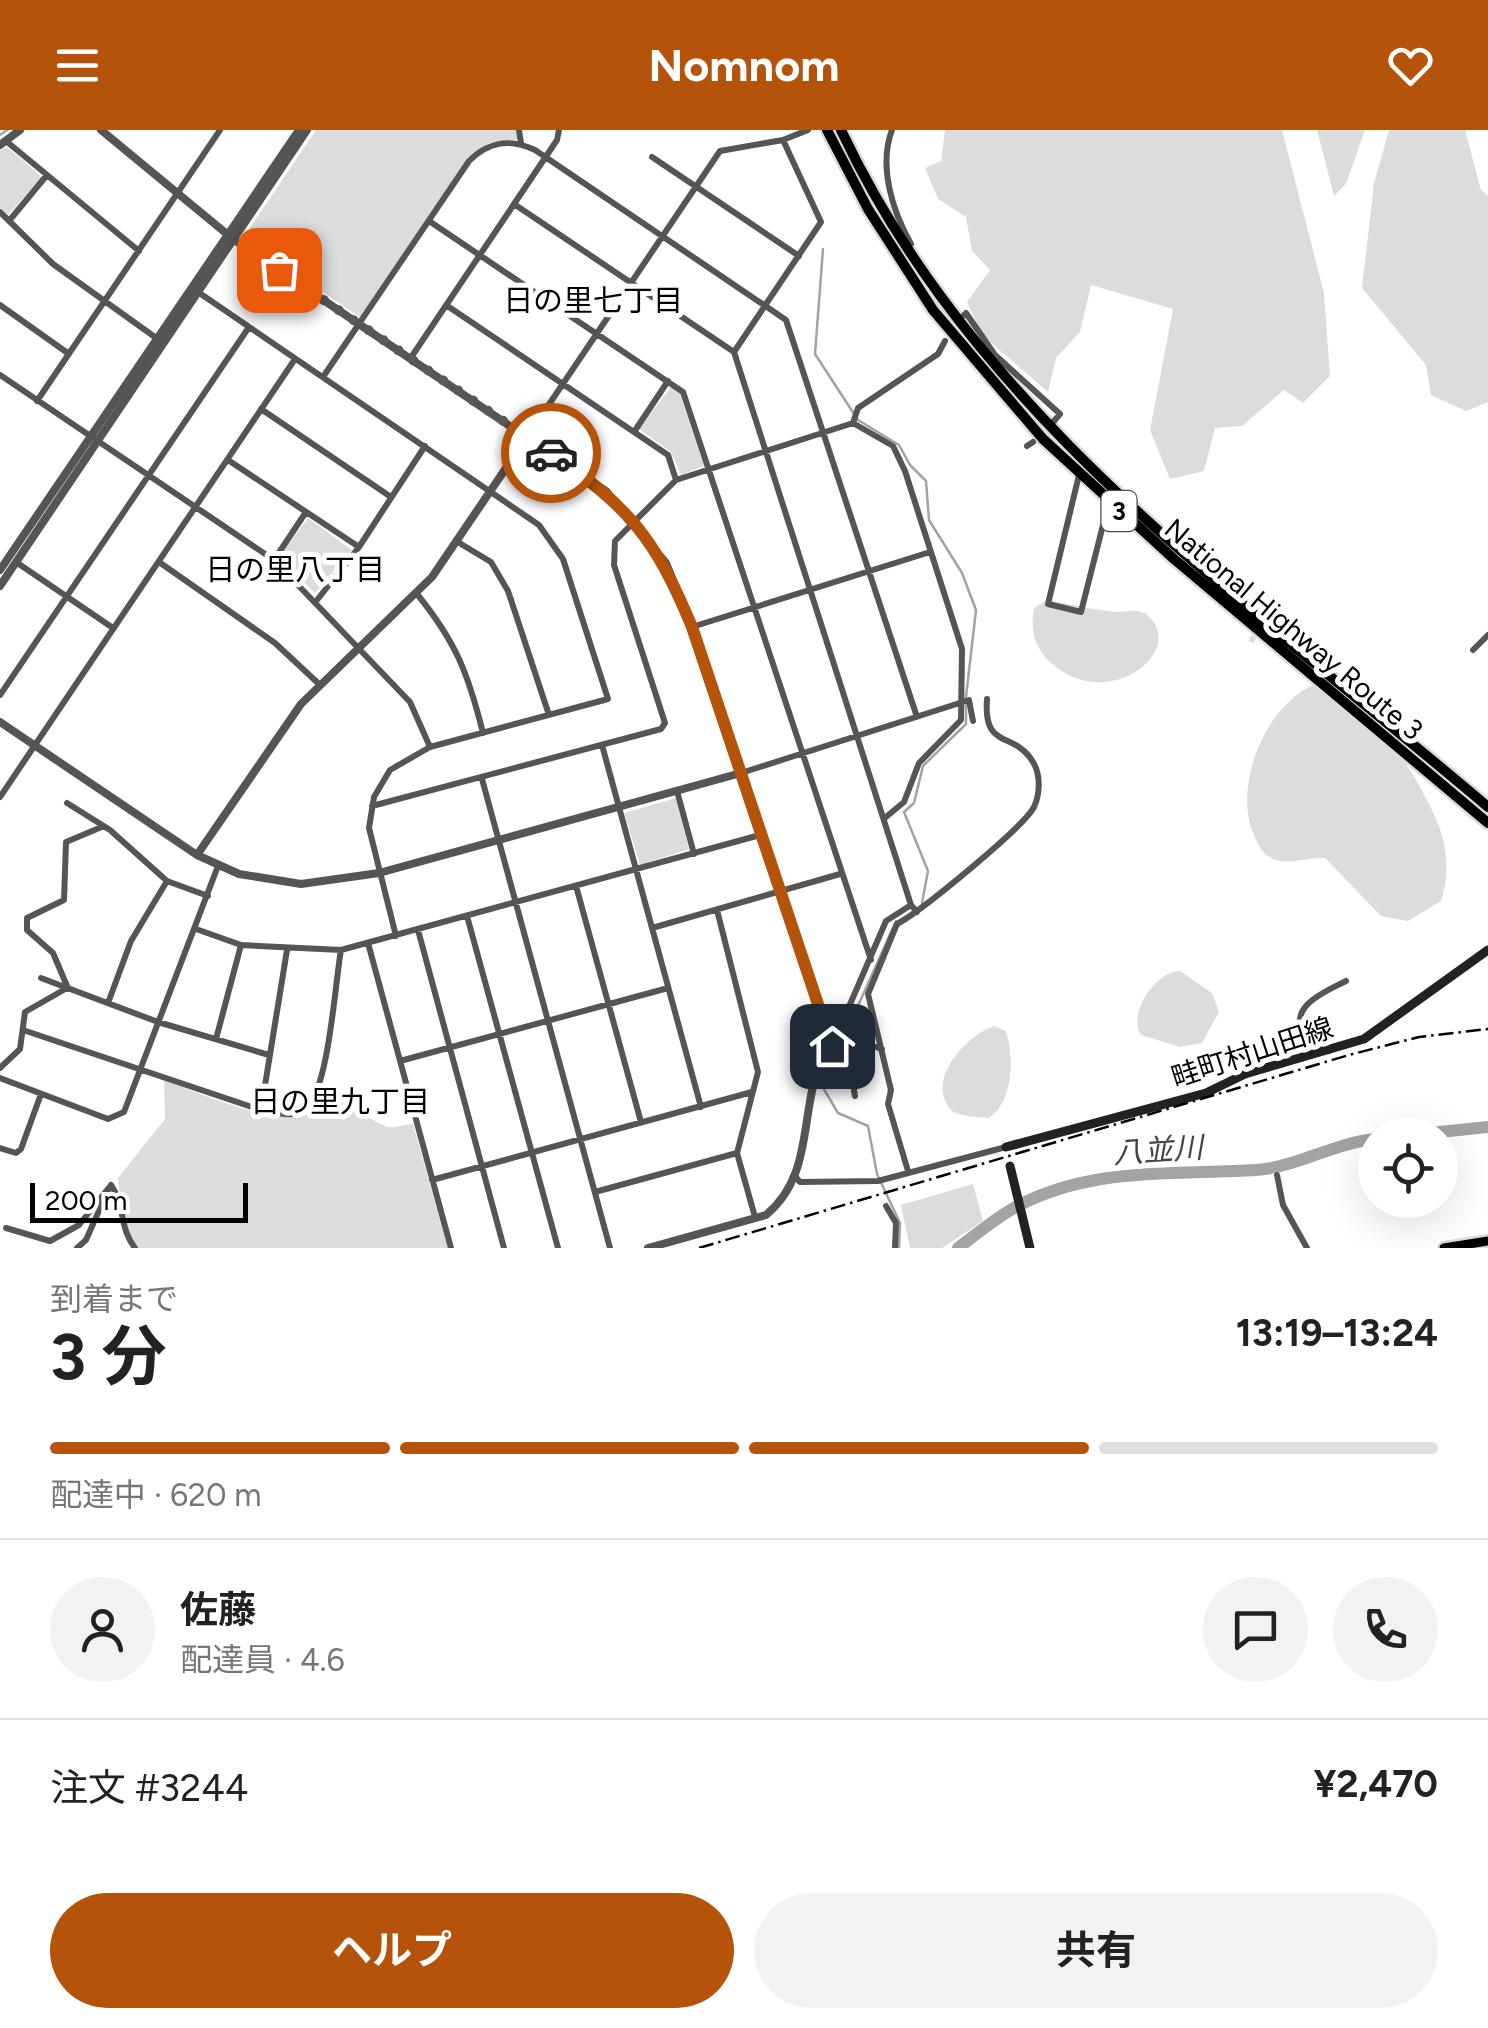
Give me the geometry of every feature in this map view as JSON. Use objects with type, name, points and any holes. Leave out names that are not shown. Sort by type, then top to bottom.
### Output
[{"type":"highway","name":"National Highway Route 3","points":[[827,130],[875,220],[933,310],[996,389],[1126,517],[1488,823]]},
{"type":"highway","name":"National Highway Route 3","points":[[840,130],[878,204],[942,302],[1006,383],[1096,474],[1488,807]]},
{"type":"main road","name":"畦町村山田線","points":[[1006,1147],[1187,1098],[1245,1074],[1364,1039],[1488,950]]},
{"type":"main road","points":[[1010,1166],[1030,1248]]},
{"type":"main road","points":[[1444,1248],[1488,1240]]},
{"type":"street","points":[[20,130],[3,143],[139,251]]},
{"type":"street","points":[[101,130],[231,237],[606,491],[632,519],[666,564],[692,627],[832,1046]]},
{"type":"street","points":[[161,341],[198,292],[299,130]]},
{"type":"street","points":[[0,570],[307,130]]},
{"type":"street","points":[[519,130],[520,142]]},
{"type":"street","points":[[410,359],[546,157],[559,130]]},
{"type":"street","points":[[197,855],[280,730],[320,684],[417,594],[720,151],[783,140],[808,130]]},
{"type":"street","points":[[892,130],[888,153],[890,206],[938,286],[942,302]]},
{"type":"street","points":[[38,401],[216,132]]},
{"type":"street","points":[[734,352],[821,222],[783,140]]},
{"type":"street","points":[[324,377],[477,154],[490,145],[520,142],[786,320],[917,716]]},
{"type":"street","points":[[652,157],[799,256]]},
{"type":"street","points":[[8,222],[47,175]]},
{"type":"street","points":[[514,204],[734,352],[886,817],[911,905],[917,912]]},
{"type":"street","points":[[0,212],[52,264],[161,341]]},
{"type":"street","points":[[429,222],[668,381],[686,398],[800,754],[871,960]]},
{"type":"street","points":[[198,292],[538,525],[563,560],[608,698],[430,747],[390,770],[372,806],[369,828],[396,936]]},
{"type":"street","points":[[0,305],[70,354]]},
{"type":"street","points":[[446,305],[668,455],[676,480]]},
{"type":"street","points":[[962,316],[966,313],[996,355],[1060,414],[1054,422]]},
{"type":"street","points":[[0,694],[249,327]]},
{"type":"street","points":[[372,806],[661,728],[666,723],[614,566],[616,540],[632,519],[676,480],[852,422],[858,408],[938,354],[945,341]]},
{"type":"street","points":[[0,798],[295,359]]},
{"type":"street","points":[[0,376],[274,560],[317,600],[410,702],[430,747]]},
{"type":"street","points":[[634,432],[668,381]]},
{"type":"street","points":[[262,409],[391,497]]},
{"type":"street","points":[[852,422],[897,452],[962,649],[958,726],[919,763],[904,802],[886,817]]},
{"type":"street","points":[[0,586],[93,440]]},
{"type":"street","points":[[317,600],[359,547],[426,446]]},
{"type":"street","points":[[228,460],[359,547]]},
{"type":"street","points":[[1079,474],[1048,604],[1081,612],[1103,525],[1126,517]]},
{"type":"street","points":[[274,560],[306,512]]},
{"type":"street","points":[[456,541],[492,562],[508,592],[549,715]]},
{"type":"street","points":[[692,627],[930,552]]},
{"type":"street","points":[[16,562],[114,628]]},
{"type":"street","points":[[159,562],[275,643],[320,684]]},
{"type":"street","points":[[417,594],[451,636],[467,671],[483,732]]},
{"type":"street","points":[[1474,650],[1488,636]]},
{"type":"street","points":[[908,1171],[888,1104],[891,1090],[868,994],[898,924],[1028,816],[1037,798],[1039,780],[1032,760],[992,732],[986,718],[987,699]]},
{"type":"street","points":[[0,722],[197,855],[258,879],[302,884],[379,873],[677,791],[960,702],[969,700],[972,721]]},
{"type":"street","points":[[602,745],[701,1106]]},
{"type":"street","points":[[482,778],[610,1248]]},
{"type":"street","points":[[677,791],[694,854]]},
{"type":"street","points":[[67,803],[104,826],[168,881],[208,896]]},
{"type":"street","points":[[68,987],[53,953],[26,930],[28,918],[64,900],[66,842],[104,826]]},
{"type":"street","points":[[196,928],[241,945],[341,950],[760,835]]},
{"type":"street","points":[[0,1078],[108,1118],[124,1112],[218,866]]},
{"type":"street","points":[[652,928],[840,874]]},
{"type":"street","points":[[108,1003],[131,941],[168,881]]},
{"type":"street","points":[[576,886],[641,1122]]},
{"type":"street","points":[[648,1248],[755,1217],[775,1207],[804,1156],[814,1081],[886,921],[911,905]]},
{"type":"street","points":[[716,910],[757,1063],[737,1153],[755,1217]]},
{"type":"street","points":[[466,916],[558,1248]]},
{"type":"street","points":[[418,930],[504,1248]]},
{"type":"street","points":[[368,943],[451,1248]]},
{"type":"street","points":[[216,1039],[241,945]]},
{"type":"street","points":[[261,1110],[288,950]]},
{"type":"street","points":[[24,1030],[261,1110],[294,1115],[306,1109],[319,1088],[341,950]]},
{"type":"street","points":[[40,978],[158,1022],[269,1055]]},
{"type":"street","points":[[1330,1051],[1308,1036],[1303,1025],[1306,1004],[1311,996],[1346,981]]},
{"type":"street","points":[[0,1068],[20,1049],[25,1012],[68,987]]},
{"type":"street","points":[[400,1061],[668,988]]},
{"type":"street","points":[[837,1035],[882,1049]]},
{"type":"street","points":[[854,1096],[851,1082],[859,1060],[856,1041]]},
{"type":"street","points":[[432,1180],[752,1092]]},
{"type":"street","points":[[0,1148],[16,1153],[22,1149],[41,1094]]},
{"type":"street","points":[[794,1175],[800,1182],[878,1181],[1006,1147]]},
{"type":"street","points":[[595,1192],[737,1153]]},
{"type":"street","points":[[1277,1175],[1283,1205],[1307,1248]]},
{"type":"street","points":[[6,1228],[50,1241],[79,1225],[111,1184]]},
{"type":"street","points":[[77,1248],[86,1240],[111,1184]]},
{"type":"street","points":[[111,1184],[119,1196],[123,1232],[135,1248]]},
{"type":"street","points":[[886,1206],[896,1223],[895,1248]]},
{"type":"shaded area","points":[[316,130],[516,130],[518,140],[489,143],[468,157],[360,317],[247,241],[245,235]]},
{"type":"shaded area","points":[[945,130],[1282,130],[1324,293],[1330,376],[1303,403],[1284,390],[1242,426],[1215,428],[1204,471],[1170,479],[1150,430],[1173,309],[1091,285],[1080,332],[1056,358],[1048,392],[982,335],[967,302],[990,270],[972,251],[966,217],[938,199],[925,168],[941,161]]},
{"type":"shaded area","points":[[1317,130],[1365,130],[1346,184],[1334,196]]},
{"type":"shaded area","points":[[1389,130],[1465,130],[1481,190],[1488,196],[1488,402],[1466,411],[1431,395],[1426,365],[1362,288],[1374,183]]},
{"type":"shaded area","points":[[7,147],[42,177],[8,215],[0,207],[0,150]]},
{"type":"shaded area","points":[[671,387],[680,394],[704,466],[681,475],[671,452],[639,429]]},
{"type":"shaded area","points":[[308,518],[352,550],[315,593],[279,557]]},
{"type":"shaded area","points":[[1047,600],[1107,611],[1143,612],[1157,628],[1158,644],[1151,659],[1118,680],[1096,682],[1074,677],[1051,663],[1035,638],[1034,608]]},
{"type":"shaded area","points":[[1335,679],[1349,689],[1382,727],[1427,801],[1443,839],[1446,870],[1441,901],[1408,921],[1381,916],[1325,858],[1271,858],[1253,833],[1248,787],[1262,738],[1293,698],[1313,685]]},
{"type":"shaded area","points":[[676,798],[689,849],[640,865],[624,813]]},
{"type":"shaded area","points":[[1180,971],[1212,993],[1219,1012],[1202,1043],[1180,1047],[1141,1035],[1138,1016],[1153,985]]},
{"type":"shaded area","points":[[994,1026],[1006,1031],[1010,1053],[1010,1078],[1003,1101],[989,1118],[958,1114],[944,1097],[946,1071],[962,1048]]},
{"type":"shaded area","points":[[164,1080],[216,1100],[280,1116],[309,1111],[323,1092],[385,1126],[413,1124],[448,1248],[137,1248],[124,1231],[118,1178],[165,1119]]},
{"type":"shaded area","points":[[973,1184],[983,1221],[942,1248],[910,1248],[901,1205]]},
{"type":"waterway","points":[[0,135],[7,130]]},
{"type":"waterway","points":[[823,249],[815,354],[858,420],[899,445],[910,465],[926,481],[929,520],[962,573],[976,610],[966,697]]},
{"type":"waterway","points":[[922,903],[928,871],[904,812],[914,803],[923,766],[966,724],[966,705]]},
{"type":"waterway","points":[[896,921],[822,1086],[838,1113],[868,1126],[877,1174],[900,1223],[899,1248]]},
{"type":"waterway","name":"八並川","points":[[1458,1130],[1488,1127]]},
{"type":"waterway","name":"八並川","points":[[958,1248],[1014,1208],[1072,1185],[1133,1175],[1271,1168],[1358,1142]]},
{"type":"tunnel","points":[[1251,642],[1266,611]]},
{"type":"railway","points":[[699,1248],[1349,1055],[1419,1037],[1488,1029]]},
{"type":"way so far","points":[[279,270],[551,453]]},
{"type":"district","name":"日の里七丁目","points":[[593,300]]},
{"type":"district","name":"日の里八丁目","points":[[295,569]]},
{"type":"district","name":"日の里九丁目","points":[[340,1101]]},
{"type":"route","points":[[551,453],[606,491],[652,542],[666,564],[692,627],[832,1046]]}]
